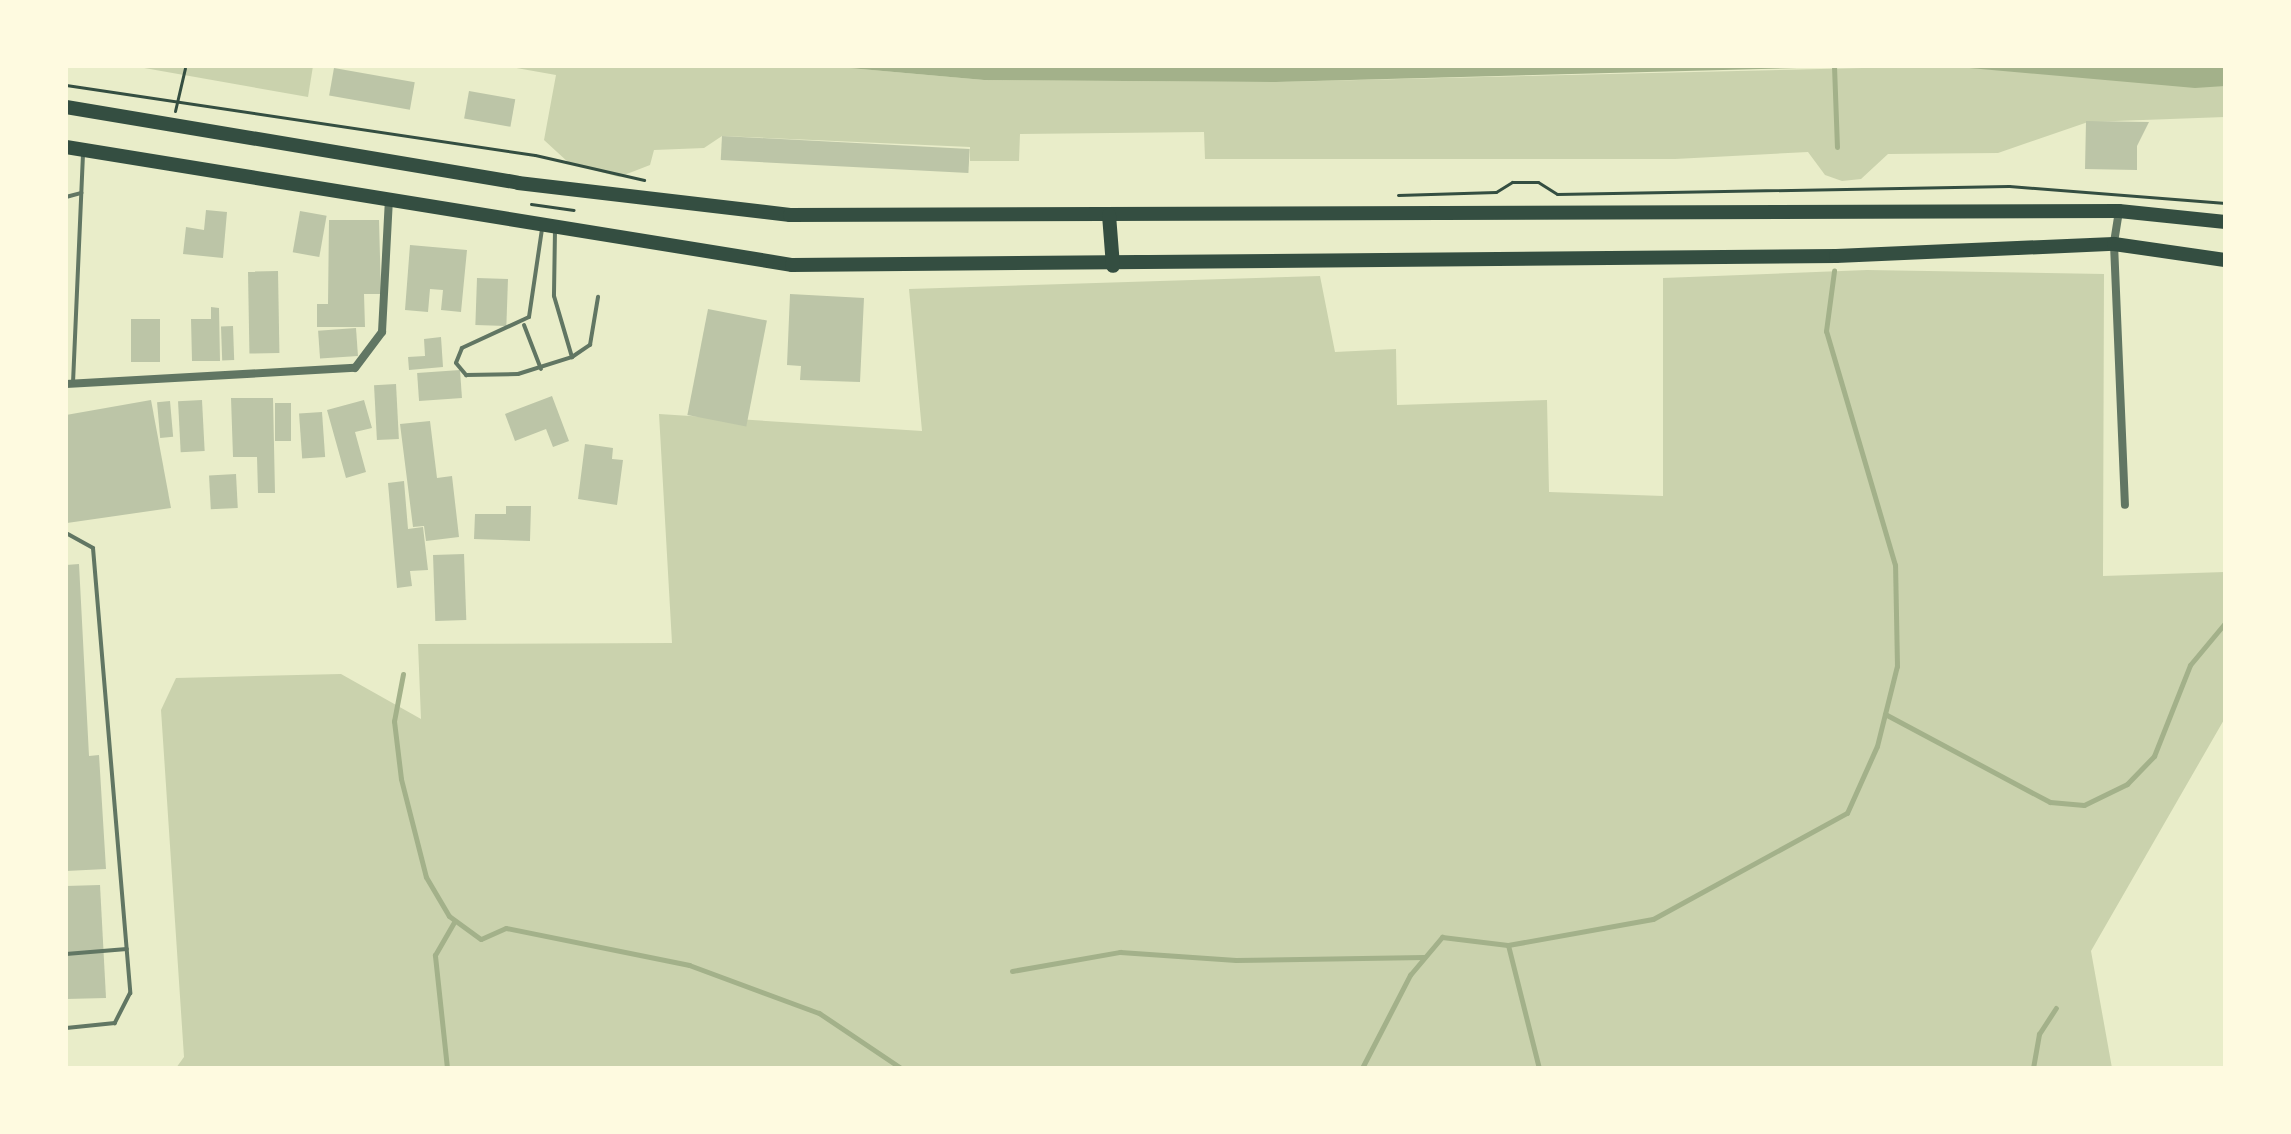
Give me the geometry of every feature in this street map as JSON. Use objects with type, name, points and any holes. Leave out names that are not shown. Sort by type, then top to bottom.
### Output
[{"type":"main road","points":[[66,107],[716,211],[1109,215],[2119,211],[2225,222]]},
{"type":"main road","points":[[66,147],[549,228],[792,265],[1113,266],[1836,256],[2114,244],[2225,260]]},
{"type":"main road","points":[[1109,215],[1113,266]]},
{"type":"street","points":[[69,384],[355,368],[382,332],[389,199]]},
{"type":"street","points":[[2119,211],[2114,244],[2125,505]]},
{"type":"lane","points":[[69,384],[74,364],[83,149]]},
{"type":"lane","points":[[66,197],[81,193]]},
{"type":"lane","points":[[541,369],[524,325],[549,228]]},
{"type":"lane","points":[[549,228],[554,296],[572,357]]},
{"type":"lane","points":[[524,325],[462,348],[456,363],[483,379],[541,369],[572,357],[590,345],[598,297]]},
{"type":"lane","points":[[66,364],[74,364]]},
{"type":"lane","points":[[66,533],[93,548],[130,993],[115,1023],[66,1028]]},
{"type":"lane","points":[[66,954],[127,949]]},
{"type":"path","points":[[172,122],[185,68]]},
{"type":"path","points":[[66,85],[176,105],[535,155],[652,182]]},
{"type":"path","points":[[1391,196],[1501,192],[1512,182],[1538,182],[1557,194],[2009,186],[2225,203]]},
{"type":"path","points":[[531,204],[574,210]]},
{"type":"shaded area","points":[[133,66],[313,66],[308,97]]},
{"type":"shaded area","points":[[505,66],[827,66],[984,80],[1276,82],[1947,66],[2225,86],[2225,117],[2088,122],[1998,153],[1888,154],[1861,179],[1842,181],[1825,175],[1808,152],[1675,159],[1205,159],[1204,132],[1020,134],[1019,161],[970,161],[970,147],[722,136],[704,148],[654,150],[650,165],[619,177],[569,163],[544,140],[556,75]]},
{"type":"shaded area","points":[[827,66],[1873,66],[1276,82],[984,80]]},
{"type":"shaded area","points":[[1947,66],[2225,66],[2225,86],[2195,88]]},
{"type":"shaded area","points":[[1867,270],[2104,274],[2103,576],[2225,572],[2225,718],[2091,951],[2112,1068],[176,1068],[184,1057],[161,710],[176,678],[341,674],[421,719],[418,644],[672,643],[659,414],[922,431],[909,289],[1320,276],[1335,352],[1396,349],[1397,405],[1547,400],[1549,492],[1663,496],[1663,278]]},
{"type":"building","points":[[334,68],[415,82],[410,110],[329,96]]},
{"type":"building","points":[[469,91],[515,99],[510,127],[464,119]]},
{"type":"building","points":[[2086,121],[2149,122],[2137,146],[2137,170],[2085,169]]},
{"type":"building","points":[[722,136],[970,149],[968,173],[721,160]]},
{"type":"building","points":[[206,210],[227,212],[223,258],[183,254],[186,227],[204,230]]},
{"type":"building","points":[[300,211],[327,216],[319,257],[293,252]]},
{"type":"building","points":[[329,220],[379,220],[381,294],[364,294],[365,327],[317,327],[317,304],[328,304]]},
{"type":"building","points":[[410,245],[467,250],[461,312],[441,310],[443,290],[430,289],[428,312],[405,310]]},
{"type":"building","points":[[278,271],[279,353],[249,354],[248,272]]},
{"type":"building","points":[[477,278],[508,279],[506,326],[475,325]]},
{"type":"building","points":[[790,294],[864,298],[860,382],[800,380],[801,366],[787,365]]},
{"type":"building","points":[[211,307],[219,308],[220,361],[192,361],[191,319],[211,319]]},
{"type":"building","points":[[708,309],[767,320],[746,426],[687,415]]},
{"type":"building","points":[[131,319],[160,319],[160,362],[131,362]]},
{"type":"building","points":[[221,326],[233,326],[234,360],[222,360]]},
{"type":"building","points":[[356,328],[358,356],[320,359],[318,331]]},
{"type":"building","points":[[441,337],[443,367],[409,370],[408,357],[425,356],[424,339]]},
{"type":"building","points":[[460,370],[462,398],[419,401],[417,373]]},
{"type":"building","points":[[396,384],[399,439],[377,440],[374,385]]},
{"type":"building","points":[[552,396],[569,441],[553,447],[546,429],[515,441],[505,414]]},
{"type":"building","points":[[231,398],[273,398],[275,493],[258,493],[257,457],[233,457]]},
{"type":"building","points":[[151,400],[171,508],[67,523],[66,415]]},
{"type":"building","points":[[202,400],[205,451],[181,452],[178,401]]},
{"type":"building","points":[[364,400],[372,428],[355,432],[366,472],[346,478],[327,410]]},
{"type":"building","points":[[170,401],[173,437],[160,438],[157,402]]},
{"type":"building","points":[[275,403],[291,403],[291,441],[275,441]]},
{"type":"building","points":[[322,412],[325,457],[302,458],[299,414]]},
{"type":"building","points":[[430,421],[437,478],[452,476],[459,537],[426,541],[424,526],[413,527],[400,424]]},
{"type":"building","points":[[585,444],[613,448],[612,459],[623,460],[617,505],[578,499]]},
{"type":"building","points":[[236,474],[238,508],[211,509],[209,475]]},
{"type":"building","points":[[404,481],[408,529],[423,527],[428,570],[410,571],[412,586],[397,588],[388,483]]},
{"type":"building","points":[[506,506],[531,506],[530,541],[474,539],[475,514],[506,514]]},
{"type":"building","points":[[464,554],[466,620],[435,621],[433,555]]},
{"type":"building","points":[[79,564],[89,756],[99,755],[106,869],[66,871],[66,565]]},
{"type":"building","points":[[100,885],[106,998],[66,999],[66,886]]},
{"type":"waterway","points":[[1834,66],[1837,147]]},
{"type":"waterway","points":[[1362,1068],[1410,975],[1442,937],[1508,945],[1653,919],[1847,813],[1877,746],[1897,666],[1895,565],[1826,331],[1834,271]]},
{"type":"waterway","points":[[1885,714],[2050,802],[2084,805],[2127,784],[2154,756],[2190,665],[2225,623]]},
{"type":"waterway","points":[[403,674],[394,721],[401,779],[426,877],[449,916],[481,939],[506,928],[689,965],[819,1013],[901,1068]]},
{"type":"waterway","points":[[447,1068],[435,955],[455,921]]},
{"type":"waterway","points":[[1508,945],[1539,1068]]},
{"type":"waterway","points":[[1012,971],[1120,952],[1236,960],[1424,957]]},
{"type":"waterway","points":[[2033,1068],[2039,1034],[2056,1008]]}]
